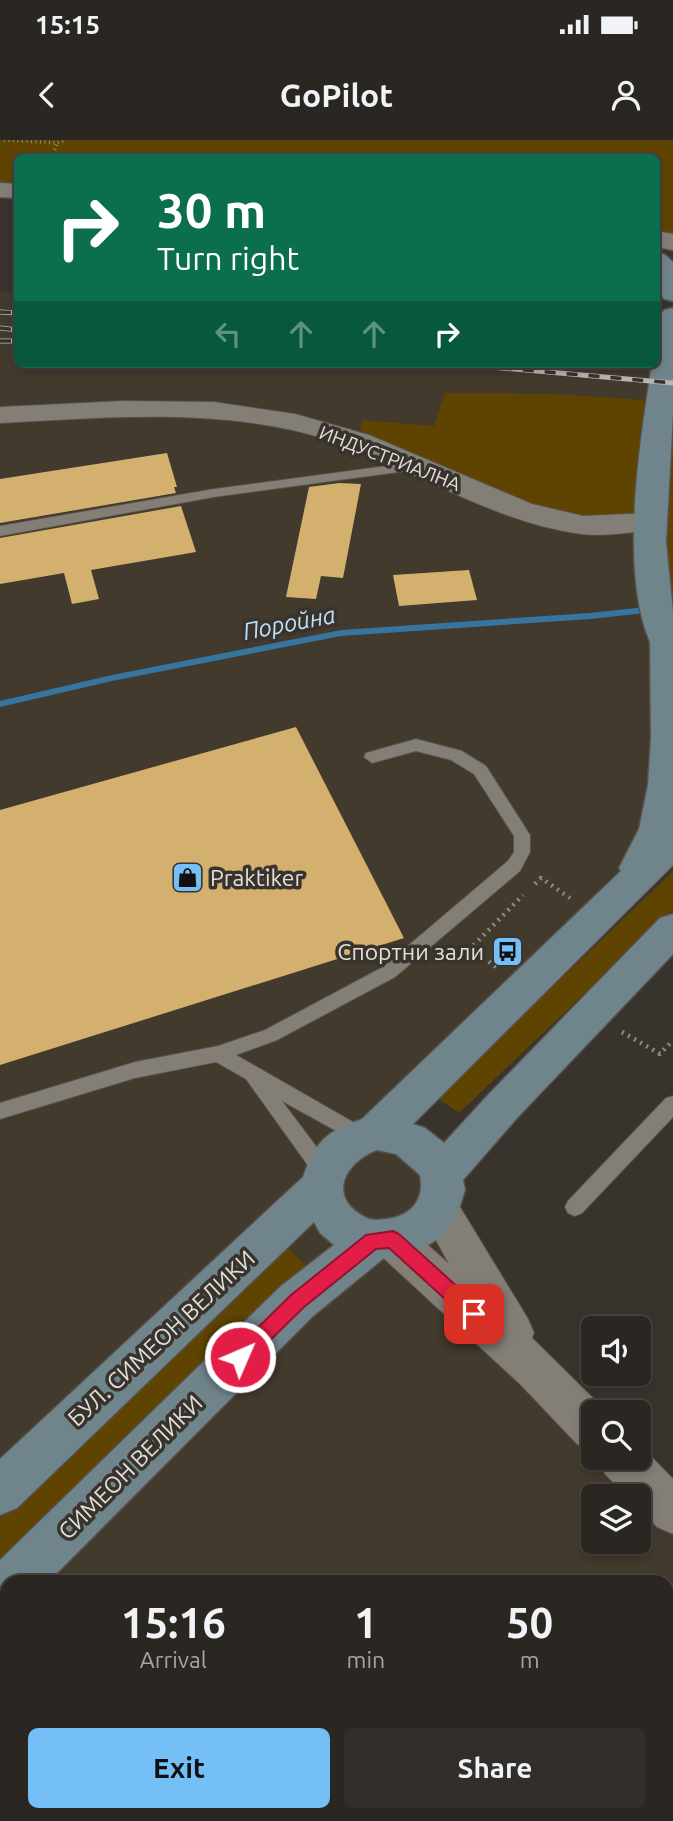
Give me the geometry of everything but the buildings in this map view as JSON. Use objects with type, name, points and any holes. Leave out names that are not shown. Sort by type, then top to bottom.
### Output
[{"type":"main road","points":[[660,264],[667,271],[673,293]]},
{"type":"main road","points":[[628,886],[658,829],[666,793],[670,744],[669,651],[650,566],[650,522],[661,401],[673,316]]},
{"type":"main road","points":[[368,1134],[673,843]]},
{"type":"main road","points":[[440,1192],[435,1161],[411,1139],[394,1133],[368,1134],[344,1144],[331,1157],[323,1179],[324,1200],[336,1220],[356,1235],[383,1240],[412,1234],[427,1222],[440,1192],[502,1107],[673,929]]},
{"type":"main road","name":"БУЛ. СИМЕОН ВЕЛИКИ","points":[[0,1491],[323,1179]]},
{"type":"main road","name":"СИМЕОН ВЕЛИКИ","points":[[20,1575],[297,1301],[383,1240]]},
{"type":"street","name":"ИНДУСТРИАЛНА","points":[[0,415],[123,408],[214,411],[295,422],[359,441],[524,512],[583,526],[650,522]]},
{"type":"street","points":[[440,1192],[536,1370]]},
{"type":"street","points":[[383,1240],[536,1370],[581,1417]]},
{"type":"street","points":[[633,1470],[673,1511]]},
{"type":"lane","points":[[0,531],[214,493],[416,466]]},
{"type":"lane","points":[[0,1111],[135,1070],[218,1054],[271,1035],[389,972],[514,866],[523,852],[522,835],[480,770],[456,755],[416,745],[372,757]]},
{"type":"lane","points":[[218,1054],[368,1134]]},
{"type":"lane","points":[[248,1070],[323,1179]]},
{"type":"lane","points":[[575,1207],[673,1104]]},
{"type":"path","points":[[4,140],[66,140]]},
{"type":"path","points":[[471,947],[505,914]]},
{"type":"path","points":[[660,1054],[673,1040]]},
{"type":"shaded area","points":[[0,140],[673,140],[673,233],[660,231],[660,154],[14,154],[14,184],[0,182]]},
{"type":"shaded area","points":[[0,291],[14,292],[14,368],[660,368],[660,344],[668,345],[668,688],[628,886],[377,1132],[425,1149],[536,1370],[581,1417],[581,1470],[633,1470],[647,1484],[581,1484],[581,1554],[651,1554],[651,1489],[673,1511],[673,1575],[0,1575]]},
{"type":"shaded area","points":[[445,393],[553,394],[673,402],[673,657],[650,522],[583,525],[359,441],[362,420],[434,426]]},
{"type":"shaded area","points":[[673,871],[673,910],[459,1113],[437,1098]]},
{"type":"shaded area","points":[[285,1245],[309,1269],[0,1571],[0,1519]]},
{"type":"waterway","name":"Поройна","points":[[0,704],[112,678],[341,633],[590,616],[673,607]]},
{"type":"railway","points":[[0,312],[14,313]]},
{"type":"railway","points":[[0,328],[14,330]]},
{"type":"railway","points":[[0,341],[14,341]]},
{"type":"railway","points":[[502,368],[673,383]]},
{"type":"place","name":"Praktiker","points":[[187,877]]},
{"type":"place","name":"Спортни зали","points":[[507,951]]},
{"type":"route","points":[[240,1357],[297,1301],[373,1241],[393,1240],[474,1314]]}]
